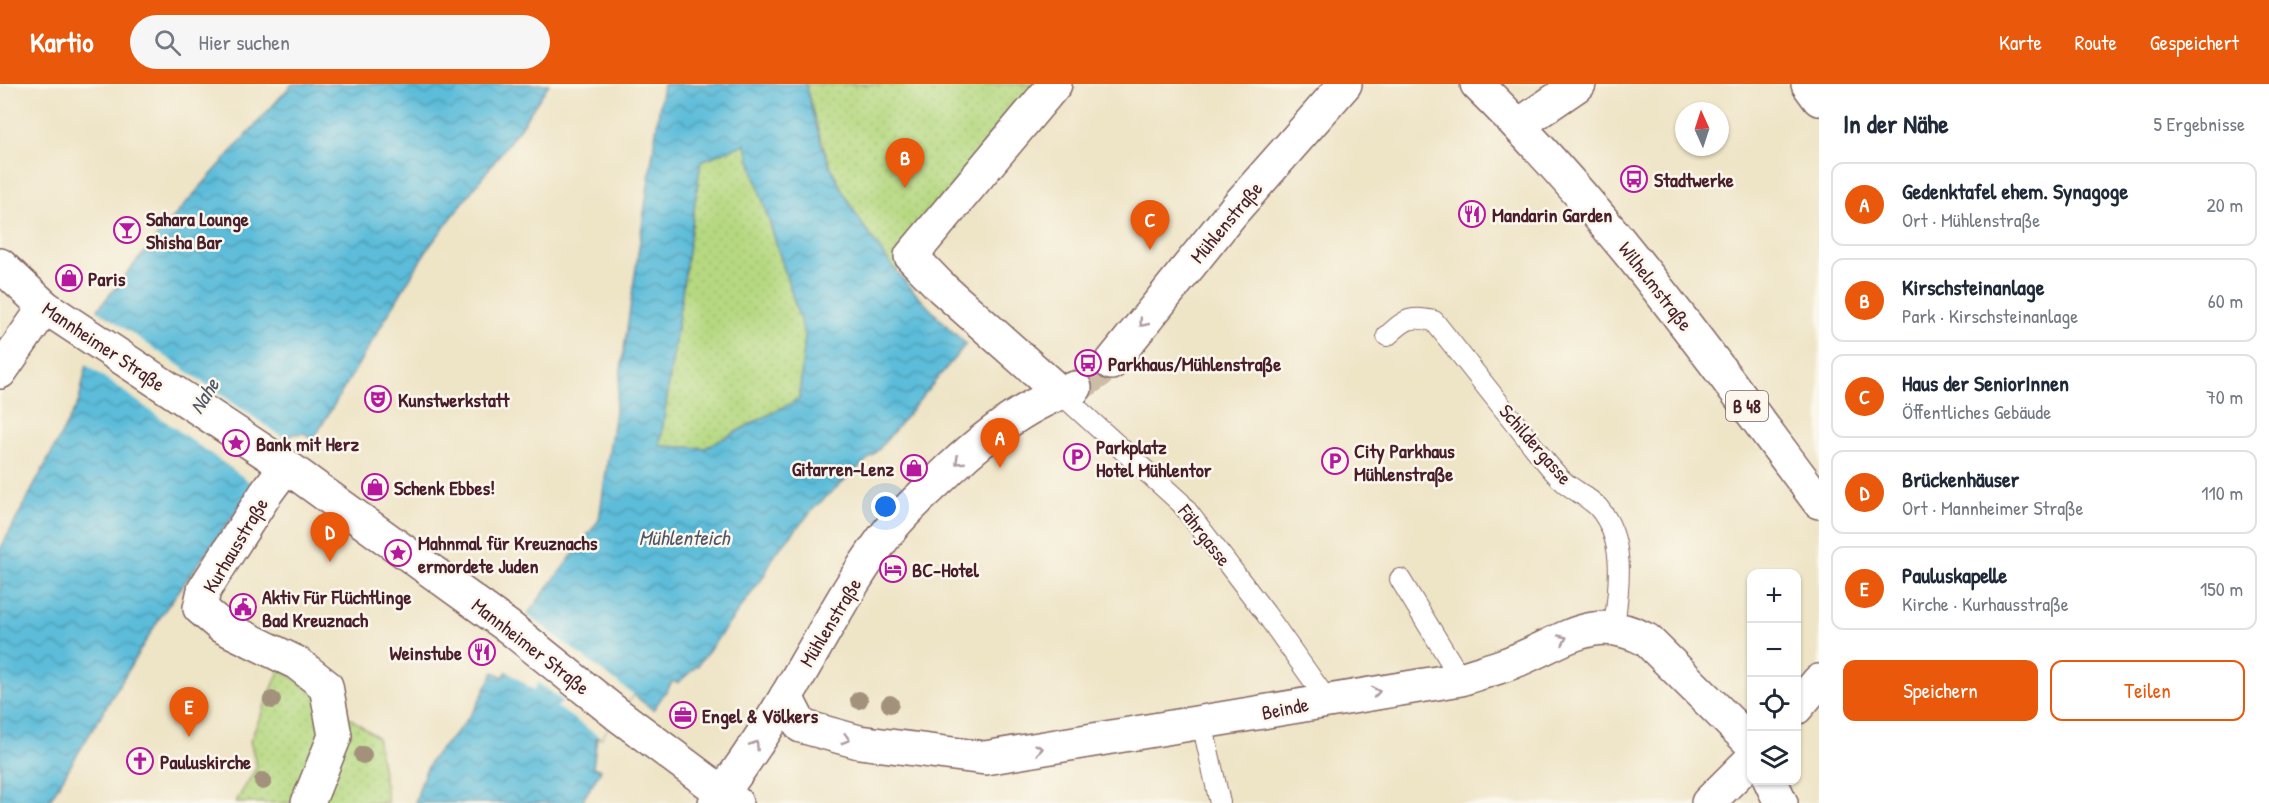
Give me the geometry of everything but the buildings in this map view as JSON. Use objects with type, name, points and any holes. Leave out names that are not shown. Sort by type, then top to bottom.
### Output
[{"type":"street","points":[[1055,84],[911,256],[942,288],[1067,390]]},
{"type":"street","name":"Mühlenstraße","points":[[1111,363],[1235,209],[1345,84]]},
{"type":"street","name":"Wilhelmstraße","points":[[1477,84],[1519,125],[1602,219],[1675,309],[1819,502]]},
{"type":"street","points":[[1519,125],[1579,84]]},
{"type":"street","points":[[1808,84],[1819,99]]},
{"type":"street","name":"Mannheimer Straße","points":[[0,265],[45,307],[286,466],[510,628],[724,799]]},
{"type":"street","points":[[0,372],[45,307]]},
{"type":"street","name":"Mühlenstraße","points":[[724,799],[734,778],[786,697],[868,559],[894,525],[973,447],[1012,419],[1067,390]]},
{"type":"street","name":"Kurhausstraße","points":[[286,466],[204,590],[200,608],[221,626],[297,663],[326,686],[335,736],[308,803]]},
{"type":"street","name":"Beinde","points":[[786,697],[801,726],[859,742],[986,758],[1461,679],[1520,659],[1569,636],[1588,630],[1614,627],[1629,630],[1647,640],[1747,739]]},
{"type":"street","points":[[1801,703],[1819,681]]},
{"type":"street","points":[[1708,803],[1747,764]]},
{"type":"street","points":[[1772,785],[1781,803]]},
{"type":"lane","name":"Schildergasse","points":[[1387,336],[1406,319],[1421,318],[1434,321],[1545,461],[1563,480],[1597,506],[1609,522],[1620,567],[1614,627]]},
{"type":"lane","name":"Fährgasse","points":[[1067,390],[1181,503],[1266,614],[1327,700]]},
{"type":"lane","points":[[1400,579],[1461,679]]},
{"type":"lane","points":[[1202,723],[1220,803]]},
{"type":"green space","points":[[806,84],[1055,84],[896,272],[844,196],[819,133]]},
{"type":"green space","points":[[745,143],[805,336],[799,399],[705,448],[660,446],[701,161]]},
{"type":"green space","points":[[280,669],[377,737],[388,803],[235,803],[257,767],[250,741]]},
{"type":"water","name":"Nahe","points":[[292,84],[549,84],[519,129],[426,251],[313,440],[304,433],[290,437],[162,614],[48,803],[0,803],[0,550],[79,401],[98,309],[163,229]]},
{"type":"water","name":"Mühlenteich","points":[[663,84],[806,84],[816,126],[827,157],[857,216],[907,284],[966,344],[879,449],[815,507],[774,555],[764,576],[698,665],[678,683],[673,681],[653,710],[634,695],[617,714],[601,738],[597,737],[593,767],[601,770],[581,803],[415,803],[431,760],[476,707],[494,672],[503,677],[519,653],[527,615],[599,520]],"holes":[[[745,144],[805,336],[799,399],[705,448],[660,446],[701,161]]]},
{"type":"pier","points":[[95,308],[290,442],[257,487],[84,363]]},
{"type":"pier","points":[[525,613],[634,695],[617,714],[601,738],[557,707],[563,701],[538,682],[534,690],[504,669],[515,654],[506,645]]},
{"type":"tunnel","points":[[1075,388],[1111,363]]},
{"type":"place","name":"Stadtwerke","points":[[1634,179]]},
{"type":"place","name":"Kirschsteinanlage","points":[[905,188]]},
{"type":"place","name":"Mandarin Garden","points":[[1472,214]]},
{"type":"place","name":"Sahara Lounge Shisha Bar","points":[[127,230]]},
{"type":"place","name":"Haus der SeniorInnen","points":[[1150,250]]},
{"type":"place","name":"Paris","points":[[69,278]]},
{"type":"place","name":"Parkhaus/Mühlenstraße","points":[[1088,363]]},
{"type":"place","name":"Kunstwerkstatt","points":[[378,399]]},
{"type":"place","name":"Bank mit Herz","points":[[236,443]]},
{"type":"place","name":"Parkplatz Hotel Mühlentor","points":[[1077,457]]},
{"type":"place","name":"City Parkhaus Mühlenstraße","points":[[1335,461]]},
{"type":"place","name":"Gitarren-Lenz","points":[[914,468]]},
{"type":"place","name":"Gedenktafel ehem. Synagoge","points":[[1000,468]]},
{"type":"place","name":"Schenk Ebbes!","points":[[375,487]]},
{"type":"place","name":"Mahnmal für Kreuznachs ermordete Juden","points":[[398,553]]},
{"type":"place","name":"Brückenhäuser","points":[[330,562]]},
{"type":"place","name":"BC-Hotel","points":[[893,569]]},
{"type":"place","name":"Aktiv Für Flüchtlinge Bad Kreuznach","points":[[243,607]]},
{"type":"place","name":"Weinstube","points":[[482,652]]},
{"type":"place","name":"Engel & Völkers","points":[[683,715]]},
{"type":"place","name":"Pauluskapelle","points":[[189,737]]},
{"type":"place","name":"Pauluskirche","points":[[140,761]]}]
